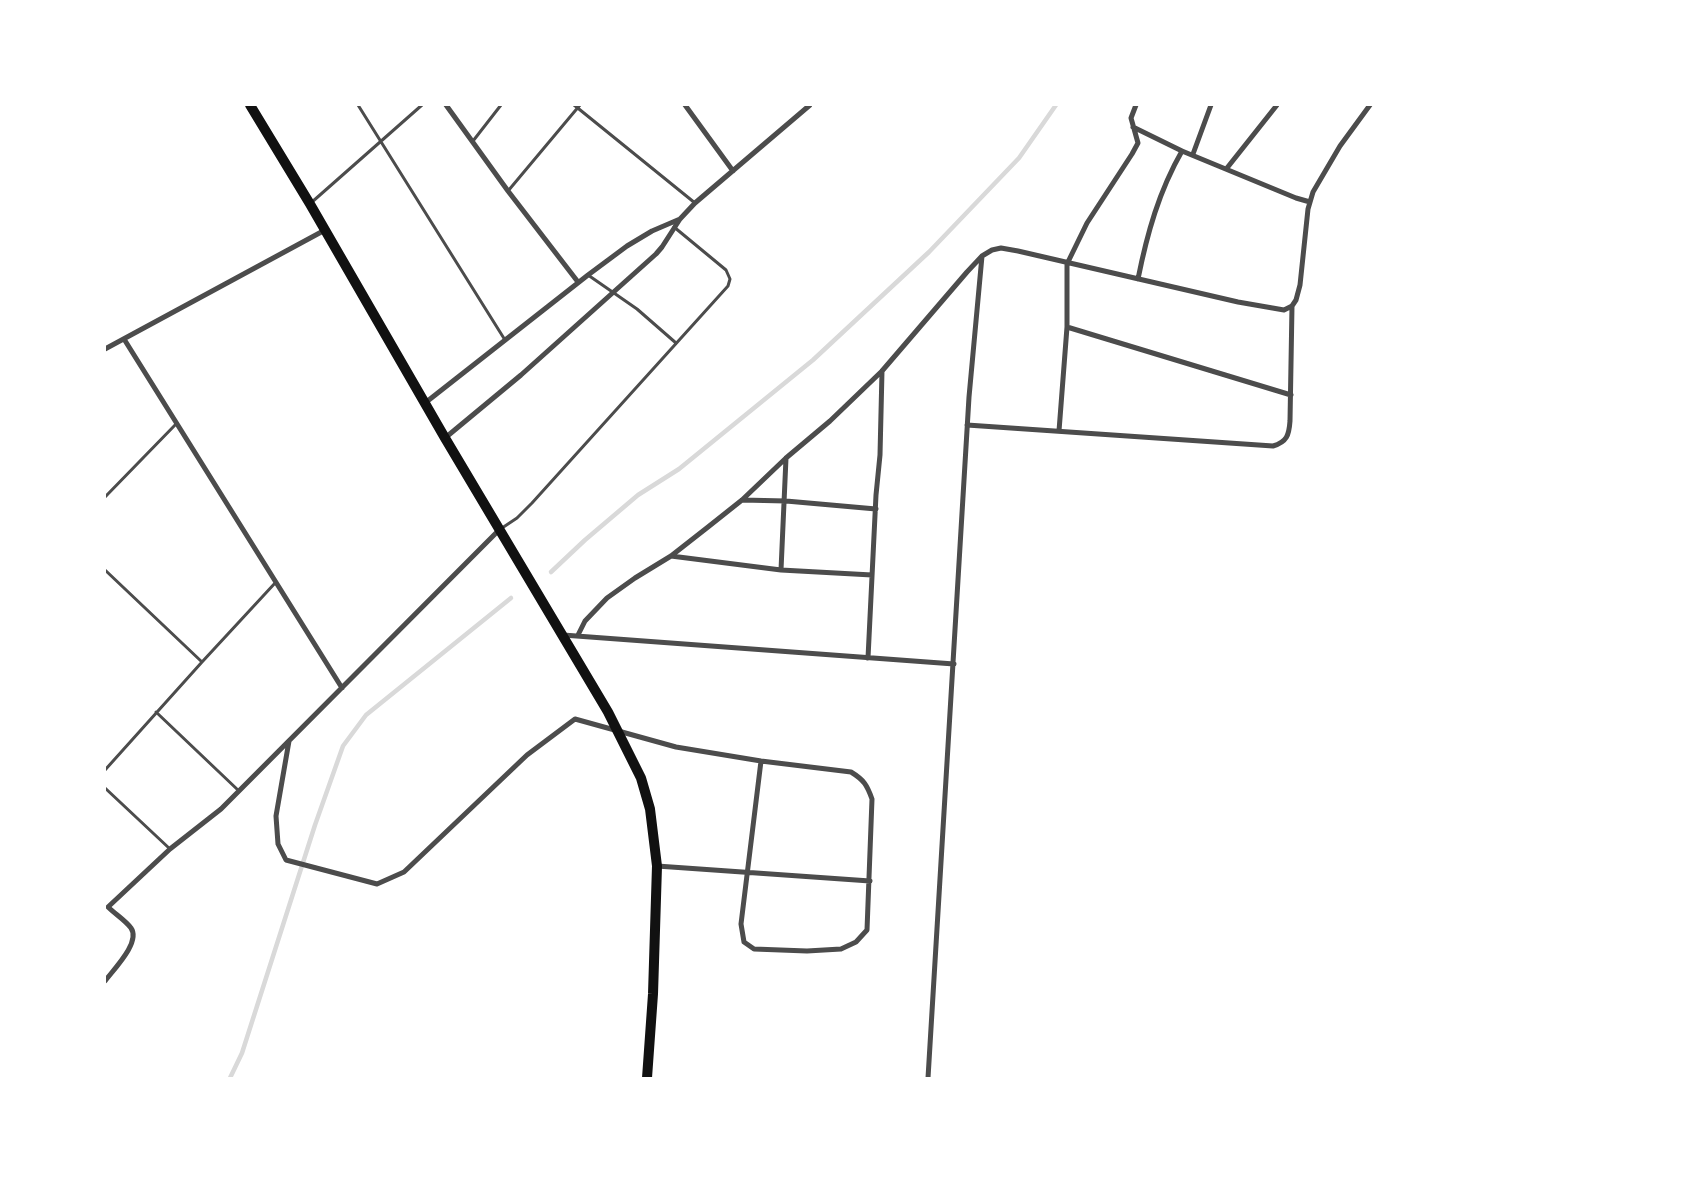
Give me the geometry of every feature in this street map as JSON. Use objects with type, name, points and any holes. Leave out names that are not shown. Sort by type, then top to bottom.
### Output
[{"type":"main road","points":[[250,105],[310,204],[445,438],[618,731],[641,778],[650,809],[657,866],[653,994],[646,1078]]},
{"type":"street","points":[[446,105],[508,191],[578,282]]},
{"type":"street","points":[[685,105],[732,171]]},
{"type":"street","points":[[797,105],[801,112]]},
{"type":"street","points":[[445,438],[521,375],[656,254],[680,219],[695,203],[810,105]]},
{"type":"street","points":[[1060,431],[1067,327],[1067,264],[1086,223],[1138,143],[1131,118],[1136,105]]},
{"type":"street","points":[[1193,154],[1211,105]]},
{"type":"street","points":[[1227,168],[1277,105]]},
{"type":"street","points":[[578,635],[585,621],[608,598],[641,573],[671,556],[742,500],[786,458],[830,421],[882,371],[967,272],[982,256],[992,250],[1001,248],[1262,306],[1284,310],[1292,306],[1300,286],[1308,210],[1313,192],[1324,171],[1370,105]]},
{"type":"street","points":[[1133,127],[1182,151],[1310,202]]},
{"type":"street","points":[[1138,279],[1154,214],[1171,172],[1182,151]]},
{"type":"street","points":[[425,403],[588,274],[652,231],[680,219]]},
{"type":"street","points":[[105,349],[325,230]]},
{"type":"street","points":[[928,1078],[967,425],[982,256]]},
{"type":"street","points":[[967,425],[1273,446],[1281,444],[1289,433],[1292,306]]},
{"type":"street","points":[[1067,327],[1291,395]]},
{"type":"street","points":[[124,339],[342,688]]},
{"type":"street","points":[[868,658],[880,454],[882,371]]},
{"type":"street","points":[[781,570],[786,501],[786,458]]},
{"type":"street","points":[[742,500],[786,501],[876,510]]},
{"type":"street","points":[[105,980],[127,952],[134,936],[131,928],[106,906],[170,849],[214,816],[500,530]]},
{"type":"street","points":[[671,556],[781,570],[872,575]]},
{"type":"street","points":[[562,635],[954,664]]},
{"type":"street","points":[[289,741],[276,816],[278,844],[286,860],[377,884],[404,872],[527,755],[575,718],[676,747],[760,762],[851,772],[868,786],[872,799],[867,930],[862,937],[848,947],[807,951],[754,949],[744,942],[740,924],[760,762]]},
{"type":"street","points":[[657,866],[870,881]]},
{"type":"lane","points":[[358,105],[505,340]]},
{"type":"lane","points":[[310,204],[422,105]]},
{"type":"lane","points":[[473,141],[501,105]]},
{"type":"lane","points":[[574,105],[695,203]]},
{"type":"lane","points":[[508,191],[578,107]]},
{"type":"lane","points":[[500,530],[522,514],[728,286],[730,279],[726,270],[670,223]]},
{"type":"lane","points":[[588,274],[637,309],[676,342]]},
{"type":"lane","points":[[105,497],[177,423]]},
{"type":"lane","points":[[105,570],[202,662]]},
{"type":"lane","points":[[105,770],[276,582]]},
{"type":"lane","points":[[156,712],[239,791]]},
{"type":"lane","points":[[105,788],[170,849]]},
{"type":"waterway","points":[[551,572],[638,495],[679,469],[813,360],[929,252],[1019,158],[1056,105]]},
{"type":"waterway","points":[[230,1078],[242,1053],[315,825],[343,746],[366,715],[511,598]]}]
